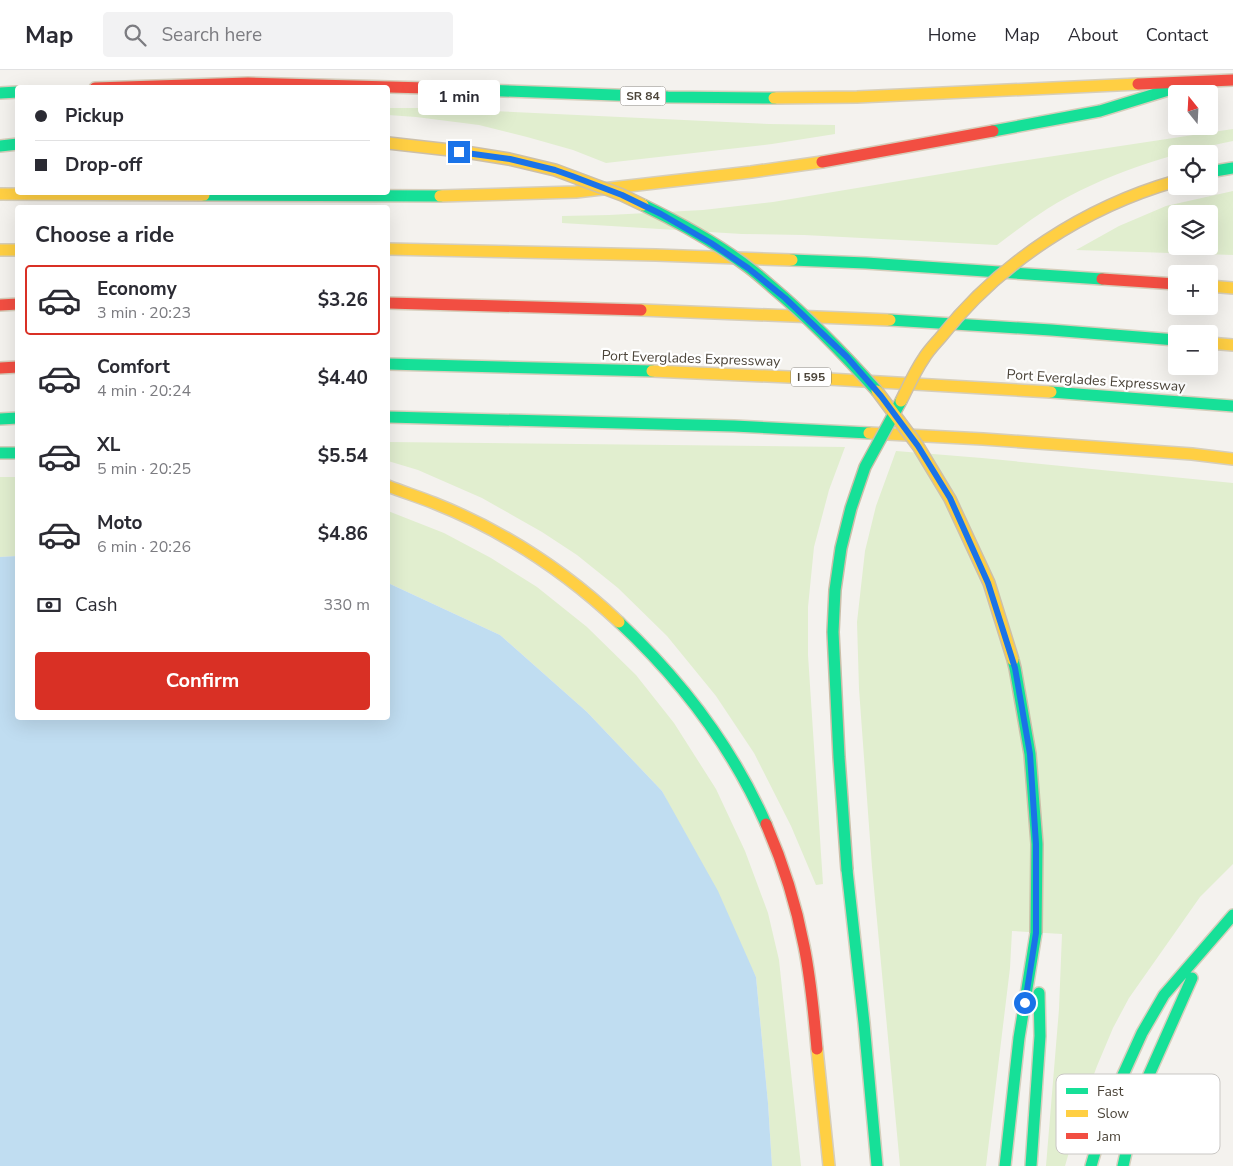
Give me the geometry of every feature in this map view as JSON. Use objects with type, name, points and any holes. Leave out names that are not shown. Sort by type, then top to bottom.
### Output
[{"type":"main road","name":"SR 84","points":[[390,87],[658,97],[754,98],[857,97],[1233,80]]},
{"type":"main road","name":"SR 84","points":[[162,85],[257,83],[333,85]]},
{"type":"main road","points":[[212,195],[425,196],[576,192],[751,172],[834,160],[1100,111],[1192,83]]},
{"type":"main road","points":[[0,93],[15,92]]},
{"type":"main road","points":[[0,146],[15,144]]},
{"type":"main road","points":[[390,144],[510,159],[546,168],[622,195],[661,214],[711,243],[756,274],[814,324],[847,357],[881,396],[918,446],[950,498],[988,583],[1015,668],[1030,763],[1036,844],[1036,933],[1040,1036],[1031,1166]]},
{"type":"main road","points":[[1218,170],[1233,168]]},
{"type":"main road","points":[[877,1166],[865,1032],[847,870],[833,632],[835,590],[851,508],[865,466],[924,358],[951,324],[981,292],[1046,241],[1083,219],[1121,200],[1168,183]]},
{"type":"main road","points":[[0,194],[15,194]]},
{"type":"main road","points":[[390,249],[646,255],[866,263],[1168,283]]},
{"type":"main road","points":[[0,250],[15,250]]},
{"type":"main road","points":[[1218,287],[1233,288]]},
{"type":"main road","points":[[390,303],[673,310],[881,320],[1168,339]]},
{"type":"main road","points":[[0,305],[15,304]]},
{"type":"main road","points":[[1218,344],[1233,345]]},
{"type":"main road","name":"Port Everglades Expressway","points":[[390,364],[810,377],[974,386],[1233,406]]},
{"type":"main road","points":[[0,368],[15,367]]},
{"type":"main road","points":[[0,419],[15,418]]},
{"type":"main road","points":[[390,418],[556,420],[734,426],[992,439],[1192,454],[1233,459]]},
{"type":"main road","points":[[0,453],[15,453]]},
{"type":"main road","points":[[390,487],[437,504],[475,521],[539,558],[580,587],[642,643],[696,706],[721,741],[742,776],[778,852],[802,933],[814,1014],[829,1166]]},
{"type":"main road","points":[[1123,1074],[1142,1033],[1164,995],[1233,915]]},
{"type":"main road","points":[[1005,1166],[1019,1038],[1036,933]]},
{"type":"main road","points":[[1149,1074],[1204,949]]},
{"type":"main road","points":[[1091,1166],[1095,1154]]},
{"type":"green space","points":[[390,108],[430,108],[769,124],[835,125],[835,134],[772,144],[606,163],[573,150],[479,125],[390,115]]},
{"type":"green space","points":[[1233,129],[1233,141],[1216,145],[1168,145],[1168,157],[1091,185],[1047,209],[997,245],[804,235],[742,234],[562,223],[562,216],[703,210],[773,202],[1001,164],[1193,135],[1218,135],[1218,131]]},
{"type":"green space","points":[[1233,191],[1233,255],[1218,255],[1218,205],[1170,205]]},
{"type":"green space","points":[[1168,206],[1168,253],[1076,250],[1119,226]]},
{"type":"green space","points":[[390,442],[845,447],[829,490],[814,547],[808,607],[808,655],[823,884],[816,885],[791,826],[754,753],[716,696],[667,636],[618,588],[577,555],[542,532],[482,498],[418,470],[390,462]]},
{"type":"green space","points":[[896,451],[1233,483],[1233,864],[1200,897],[1129,998],[1113,1028],[1094,1074],[1056,1074],[1056,1154],[1068,1154],[1065,1166],[1046,1166],[1059,1009],[1062,934],[1012,931],[1010,968],[986,1166],[900,1166],[872,867],[859,689],[857,622],[865,551],[876,506]]},
{"type":"green space","points":[[0,477],[15,477],[15,556],[0,557]]},
{"type":"green space","points":[[390,512],[444,533],[491,558],[537,587],[587,627],[636,675],[674,723],[716,789],[745,851],[768,913],[779,960],[801,1166],[772,1166],[756,977],[662,791],[587,712],[500,635],[390,584]]},
{"type":"water","points":[[15,556],[15,720],[390,720],[390,584],[500,635],[587,712],[662,791],[718,891],[756,977],[772,1166],[0,1166],[0,557]]},
{"type":"traffic: fast","points":[[993,131],[1100,111],[1191,83]]},
{"type":"traffic: fast","points":[[426,88],[668,97],[774,98]]},
{"type":"traffic: fast","points":[[0,93],[15,92]]},
{"type":"traffic: fast","points":[[0,146],[15,144]]},
{"type":"traffic: fast","points":[[1218,170],[1233,168]]},
{"type":"traffic: fast","points":[[204,195],[440,196]]},
{"type":"traffic: fast","points":[[643,205],[711,242],[754,272],[813,324],[877,391]]},
{"type":"traffic: fast","points":[[792,260],[866,263],[1102,279]]},
{"type":"traffic: fast","points":[[890,320],[1168,339]]},
{"type":"traffic: fast","points":[[390,364],[652,371]]},
{"type":"traffic: fast","points":[[1051,392],[1233,406]]},
{"type":"traffic: fast","points":[[847,870],[833,632],[835,590],[841,548],[851,508],[865,467],[901,401]]},
{"type":"traffic: fast","points":[[390,417],[734,426],[869,433]]},
{"type":"traffic: fast","points":[[0,419],[15,418]]},
{"type":"traffic: fast","points":[[0,453],[15,453]]},
{"type":"traffic: fast","points":[[619,622],[663,667],[703,716],[737,768],[766,824]]},
{"type":"traffic: fast","points":[[1013,660],[1030,754],[1037,844],[1036,933]]},
{"type":"traffic: fast","points":[[847,870],[877,1166]]},
{"type":"traffic: fast","points":[[1123,1074],[1142,1033],[1164,995],[1233,915]]},
{"type":"traffic: fast","points":[[1005,1166],[1019,1038],[1036,933]]},
{"type":"traffic: fast","points":[[1149,1074],[1192,978]]},
{"type":"traffic: fast","points":[[1031,1166],[1040,1036],[1039,993]]},
{"type":"traffic: fast","points":[[1091,1166],[1095,1154]]},
{"type":"traffic: fast","points":[[1123,1166],[1126,1154]]},
{"type":"traffic: slow","points":[[774,98],[857,97],[1138,84]]},
{"type":"traffic: slow","points":[[390,143],[509,159],[555,170],[622,195],[643,205]]},
{"type":"traffic: slow","points":[[440,196],[576,192],[822,162]]},
{"type":"traffic: slow","points":[[901,401],[918,368],[932,347],[964,310],[1017,262],[1077,222],[1142,192],[1168,184]]},
{"type":"traffic: slow","points":[[0,194],[15,194]]},
{"type":"traffic: slow","points":[[390,249],[792,260]]},
{"type":"traffic: slow","points":[[0,250],[15,250]]},
{"type":"traffic: slow","points":[[1218,287],[1233,288]]},
{"type":"traffic: slow","points":[[641,310],[890,320]]},
{"type":"traffic: slow","points":[[1218,344],[1233,345]]},
{"type":"traffic: slow","points":[[652,371],[1051,392]]},
{"type":"traffic: slow","points":[[877,391],[918,446],[950,499],[989,583],[1013,660]]},
{"type":"traffic: slow","points":[[869,433],[983,439],[1192,454],[1233,459]]},
{"type":"traffic: slow","points":[[390,487],[459,514],[508,539],[555,569],[619,622]]},
{"type":"traffic: slow","points":[[817,1049],[829,1166]]},
{"type":"traffic: jam","points":[[1138,84],[1233,80]]},
{"type":"traffic: jam","points":[[187,85],[248,83],[319,85]]},
{"type":"traffic: jam","points":[[390,87],[426,88]]},
{"type":"traffic: jam","points":[[822,162],[993,131]]},
{"type":"traffic: jam","points":[[1102,279],[1168,283]]},
{"type":"traffic: jam","points":[[390,303],[641,310]]},
{"type":"traffic: jam","points":[[0,305],[15,304]]},
{"type":"traffic: jam","points":[[0,368],[15,367]]},
{"type":"traffic: jam","points":[[766,824],[788,884],[801,930],[810,984],[817,1049]]},
{"type":"route","points":[[459,152],[510,159],[572,176],[622,195],[661,214],[711,243],[748,268],[814,324],[847,357],[881,396],[918,446],[950,498],[988,583],[1015,668],[1030,754],[1036,844],[1036,933],[1025,1003]]}]
